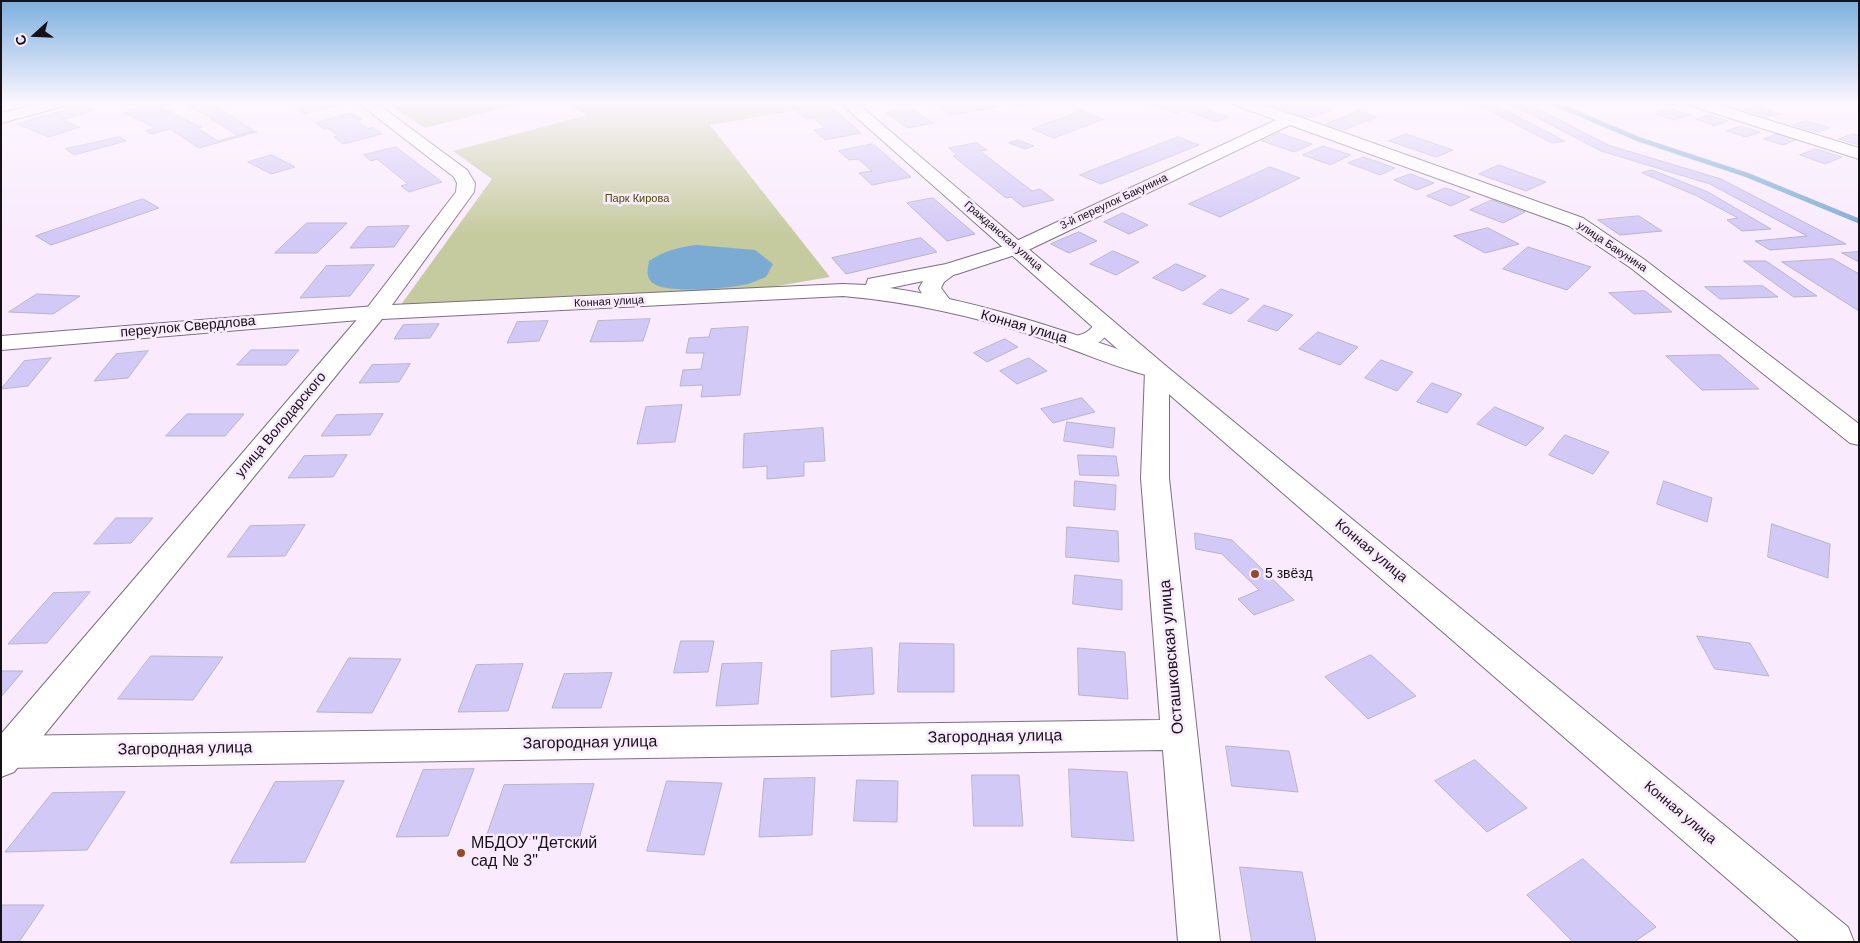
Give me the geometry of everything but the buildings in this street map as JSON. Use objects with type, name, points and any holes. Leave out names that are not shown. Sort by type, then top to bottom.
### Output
[{"type":"street","name":"улица Володарского","points":[[4,755],[375,313],[465,192],[466,186],[461,174],[424,146]]},
{"type":"street","name":"Гражданская улица","points":[[898,146],[1017,248],[1157,372]]},
{"type":"street","name":"3-й переулок Бакунина","points":[[1017,248],[1232,146]]},
{"type":"street","name":"улица Бакунина","points":[[1368,146],[1576,222],[1638,264],[1859,437]]},
{"type":"street","points":[[1834,146],[1859,154]]},
{"type":"street","name":"Конная улица","points":[[844,290],[950,270],[1017,248]]},
{"type":"street","points":[[942,304],[935,299],[930,288],[936,278],[950,270]]},
{"type":"street","name":"Конная улица","points":[[375,313],[844,290],[894,293],[942,304],[1076,343],[1157,372],[1833,942]]},
{"type":"street","name":"переулок Свердлова","points":[[1,343],[375,313]]},
{"type":"street","points":[[1076,343],[1096,336],[1104,325]]},
{"type":"street","name":"Осташковская улица","points":[[1157,372],[1155,478],[1198,942]]},
{"type":"street","name":"Загородная улица","points":[[4,755],[1178,735]]},
{"type":"green space","name":"Парк Кирова","points":[[472,146],[727,146],[830,277],[748,291],[400,306],[492,179],[453,151]]},
{"type":"water","points":[[697,245],[755,250],[773,264],[766,277],[748,284],[727,287],[696,290],[667,288],[656,285],[650,280],[648,273],[649,261],[672,250]]},
{"type":"waterway","points":[[1659,146],[1747,175],[1859,221]]},
{"type":"place","name":"5 звёзд","points":[[1255,574]]},
{"type":"place","name":"МБДОУ \"Детский сад № 3\"","points":[[461,853]]}]
